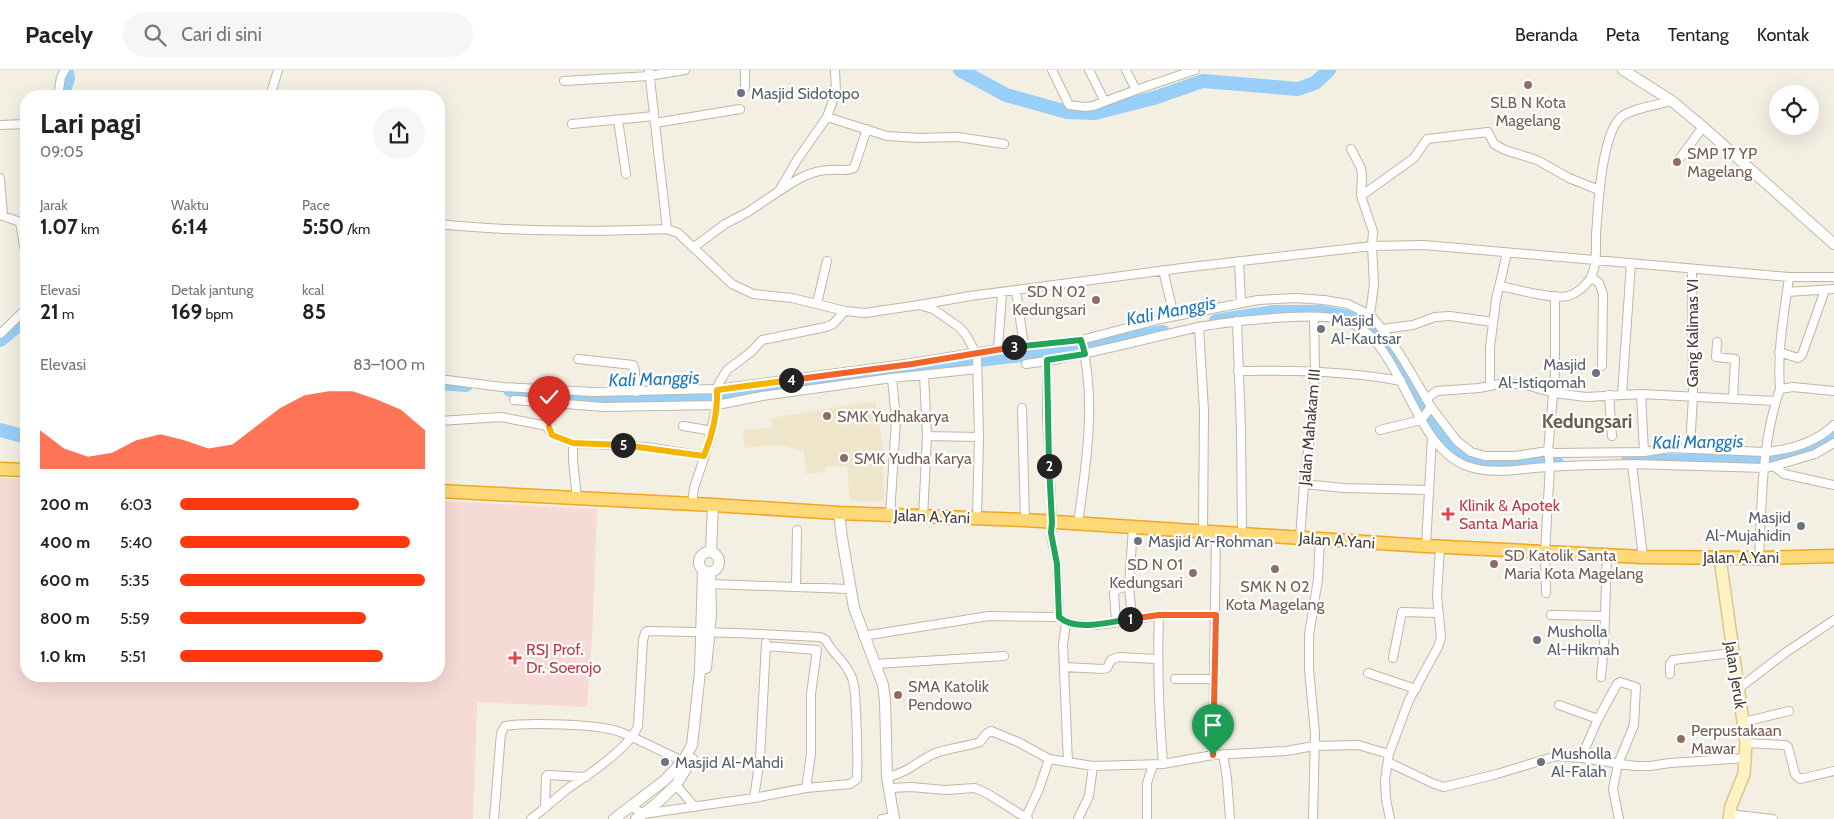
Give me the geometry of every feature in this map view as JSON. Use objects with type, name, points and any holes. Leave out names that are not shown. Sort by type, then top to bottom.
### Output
[{"type":"highway","points":[[0,469],[20,470]]},
{"type":"highway","name":"Jalan A.Yani","points":[[445,491],[840,513],[977,517],[1440,547],[1643,557],[1758,558],[1834,556]]},
{"type":"main road","name":"Jalan Jeruk","points":[[1720,558],[1746,743],[1744,774],[1729,817]]},
{"type":"street","points":[[272,90],[278,70]]},
{"type":"street","points":[[564,81],[685,70]]},
{"type":"street","points":[[745,70],[745,87]]},
{"type":"street","points":[[779,191],[797,160],[827,116],[836,92],[835,70]]},
{"type":"street","points":[[1052,70],[1068,103],[1072,107],[1085,107],[1195,70]]},
{"type":"street","points":[[1089,70],[1104,100]]},
{"type":"street","points":[[1126,70],[1136,90]]},
{"type":"street","points":[[1623,70],[1672,101],[1704,127],[1834,244]]},
{"type":"street","points":[[59,90],[64,71]]},
{"type":"street","points":[[649,73],[667,228]]},
{"type":"street","points":[[1500,286],[1554,296],[1568,296],[1584,285],[1591,277],[1595,260],[1599,190],[1609,142],[1615,125],[1628,113],[1672,101]]},
{"type":"street","points":[[572,124],[655,119],[740,109]]},
{"type":"street","points":[[827,116],[887,136],[919,138],[958,136],[1004,144]]},
{"type":"street","points":[[618,120],[626,174]]},
{"type":"street","points":[[0,125],[20,124]]},
{"type":"street","points":[[1680,158],[1704,127]]},
{"type":"street","points":[[694,247],[725,224],[748,212],[810,173],[829,170],[846,171],[854,168],[867,129]]},
{"type":"street","points":[[1361,196],[1414,158],[1427,139],[1488,132],[1494,144],[1537,160],[1569,178],[1599,190]]},
{"type":"street","points":[[1351,149],[1361,168],[1361,196],[1373,231],[1374,284],[1370,315]]},
{"type":"street","points":[[0,178],[1,216],[20,222]]},
{"type":"street","points":[[445,225],[479,228],[588,232],[667,228],[678,233],[732,284],[753,294],[792,298],[845,311],[865,313],[1163,270],[1372,246],[1424,245],[1789,277],[1834,277]]},
{"type":"street","points":[[1490,386],[1490,347],[1507,253]]},
{"type":"street","points":[[817,303],[827,261]]},
{"type":"street","points":[[1239,261],[1241,302]]},
{"type":"street","points":[[1622,395],[1631,263]]},
{"type":"street","name":"Gang Kalimas VI","points":[[1690,448],[1693,396],[1692,269]]},
{"type":"street","points":[[1163,270],[1174,316]]},
{"type":"street","points":[[1591,277],[1599,283],[1603,294],[1602,366]]},
{"type":"street","points":[[1758,558],[1769,466],[1765,453],[1775,401],[1780,389],[1779,352],[1789,277]]},
{"type":"street","points":[[1787,292],[1834,289]]},
{"type":"street","points":[[1779,352],[1798,358],[1802,355],[1825,290]]},
{"type":"street","points":[[1016,291],[1024,346]]},
{"type":"street","points":[[998,349],[1002,293]]},
{"type":"street","points":[[1546,593],[1545,552],[1554,393],[1554,296]]},
{"type":"street","points":[[445,380],[502,387],[593,392],[717,391],[977,354],[998,349],[1081,340],[1174,316],[1241,302],[1295,298],[1348,304],[1370,315],[1383,329],[1426,398],[1430,408],[1457,441],[1471,452],[1497,457],[1515,456],[1549,460],[1632,464],[1769,466],[1815,454],[1832,434]]},
{"type":"street","points":[[919,305],[933,309],[959,327],[977,354],[979,437],[977,517]]},
{"type":"street","points":[[692,504],[694,488],[710,440],[719,382],[727,370],[746,356],[762,340],[826,327],[833,324],[845,311]]},
{"type":"street","points":[[1,332],[20,315]]},
{"type":"street","points":[[1383,329],[1413,325],[1443,316],[1494,322]]},
{"type":"street","points":[[1026,364],[1085,354],[1199,327],[1236,321],[1291,317],[1339,319],[1358,326],[1372,336],[1401,381],[1432,437],[1448,454],[1470,467],[1495,471],[1549,460],[1555,453],[1644,452],[1670,448],[1765,453],[1813,441],[1832,434]]},
{"type":"street","name":"Jalan Mahakam III","points":[[1300,538],[1316,371],[1314,317]]},
{"type":"street","points":[[1236,321],[1241,429],[1242,534]]},
{"type":"street","points":[[1199,327],[1204,411],[1202,532]]},
{"type":"street","points":[[1078,524],[1086,467],[1089,402],[1085,354],[1081,340]]},
{"type":"street","points":[[1717,342],[1716,357],[1735,359],[1733,399]]},
{"type":"street","points":[[578,359],[633,365],[636,392]]},
{"type":"street","points":[[1047,360],[1051,537],[1057,564],[1059,617]]},
{"type":"street","points":[[514,400],[604,407],[717,404],[892,378],[977,368]]},
{"type":"street","points":[[1238,371],[1342,372],[1401,381]]},
{"type":"street","points":[[923,516],[927,436],[924,375]]},
{"type":"street","points":[[890,515],[896,420],[892,378]]},
{"type":"street","points":[[1426,398],[1437,391],[1505,384],[1526,385],[1554,393],[1586,397],[1641,394],[1775,401]]},
{"type":"street","points":[[1780,389],[1800,387],[1834,391]]},
{"type":"street","points":[[1641,394],[1644,452]]},
{"type":"street","points":[[1610,395],[1612,436]]},
{"type":"street","points":[[1022,408],[1025,520]]},
{"type":"street","points":[[1380,430],[1422,420],[1430,408]]},
{"type":"street","points":[[445,421],[500,417],[544,425],[549,427],[552,435],[573,443],[646,447],[704,456]]},
{"type":"street","points":[[683,426],[707,430],[710,434]]},
{"type":"street","points":[[927,436],[979,437]]},
{"type":"street","points":[[1426,546],[1432,437]]},
{"type":"street","points":[[573,443],[577,498]]},
{"type":"street","points":[[1632,464],[1643,557]]},
{"type":"street","points":[[1769,466],[1784,474],[1834,485]]},
{"type":"street","points":[[1304,484],[1344,488],[1429,490]]},
{"type":"street","points":[[711,552],[713,505]]},
{"type":"street","points":[[840,513],[850,589],[863,636],[883,685],[887,777],[894,818],[882,819]]},
{"type":"street","points":[[1132,619],[1129,586],[1133,527]]},
{"type":"street","points":[[796,587],[797,530]]},
{"type":"street","points":[[1213,755],[1216,532]]},
{"type":"street","points":[[1313,819],[1315,733],[1309,669],[1309,635],[1318,579],[1320,538]]},
{"type":"street","points":[[1390,819],[1385,780],[1388,758],[1409,700],[1441,638],[1438,613],[1440,547]]},
{"type":"street","points":[[639,816],[657,803],[676,785],[692,759],[697,746],[711,584],[706,571],[699,565],[699,558],[704,553],[711,552],[716,556],[718,562],[716,569],[706,571]]},
{"type":"street","points":[[1601,677],[1607,555]]},
{"type":"street","points":[[614,819],[665,780],[683,761],[692,745],[706,632],[706,571]]},
{"type":"street","points":[[711,584],[850,589]]},
{"type":"street","points":[[1116,621],[1114,593],[1116,590],[1129,586]]},
{"type":"street","points":[[1393,658],[1402,612],[1438,613]]},
{"type":"street","points":[[863,636],[989,616],[1059,617],[1066,623],[1092,625],[1159,615],[1216,615]]},
{"type":"street","points":[[1159,615],[1157,659],[1158,708],[1163,764]]},
{"type":"street","points":[[1551,615],[1605,616]]},
{"type":"street","points":[[1738,688],[1834,620]]},
{"type":"street","points":[[1066,623],[1063,645],[1068,762]]},
{"type":"street","points":[[532,819],[586,777],[632,737],[638,726],[645,632],[651,630],[823,638],[843,661],[852,678],[855,692],[858,760],[857,778],[850,784],[806,788],[639,816]]},
{"type":"street","points":[[754,798],[760,758],[767,635]]},
{"type":"street","points":[[766,646],[816,650],[829,647]]},
{"type":"street","points":[[806,788],[811,754],[811,694],[816,650]]},
{"type":"street","points":[[1670,674],[1672,660],[1732,654]]},
{"type":"street","points":[[876,664],[1004,656]]},
{"type":"street","points":[[1064,667],[1103,669],[1107,668],[1111,660],[1118,657],[1157,659]]},
{"type":"street","points":[[1368,673],[1416,689]]},
{"type":"street","points":[[1175,679],[1215,679]]},
{"type":"street","points":[[1581,758],[1598,719],[1619,682],[1636,686],[1634,725],[1618,764],[1613,789],[1620,819]]},
{"type":"street","points":[[1559,705],[1598,719]]},
{"type":"street","points":[[1744,722],[1789,711]]},
{"type":"street","points":[[494,819],[501,733],[505,726],[542,725],[607,728],[619,731],[683,761]]},
{"type":"street","points":[[887,777],[898,775],[933,754],[980,742],[991,731],[1049,758],[1093,766],[1152,765],[1223,754],[1286,751],[1314,746],[1358,745],[1388,758],[1432,784],[1444,787],[1497,774],[1556,756],[1650,766],[1746,758]]},
{"type":"street","points":[[1746,743],[1785,745],[1788,747],[1795,774],[1800,778],[1834,771]]},
{"type":"street","points":[[1223,754],[1228,778],[1230,819]]},
{"type":"street","points":[[890,788],[911,787],[945,790],[975,788],[1027,818],[1039,790],[1049,758]]},
{"type":"street","points":[[1147,819],[1147,783],[1152,765]]},
{"type":"street","points":[[1078,819],[1089,796],[1093,766]]},
{"type":"street","points":[[545,808],[546,777],[548,775],[586,777]]},
{"type":"street","points":[[676,785],[695,806]]},
{"type":"street","points":[[631,806],[639,816]]},
{"type":"street","points":[[1729,817],[1773,819]]},
{"type":"shaded area","name":"SMK Yudha Karya","points":[[875,401],[883,446],[884,501],[850,501],[847,466],[825,467],[825,472],[806,474],[804,450],[773,445],[745,448],[743,430],[772,427],[771,418]]},
{"type":"shaded area","name":"RSJ Prof. Dr. Soerojo","points":[[0,478],[20,480],[20,682],[445,682],[445,501],[597,509],[592,639],[587,707],[477,702],[473,819],[0,819]]},
{"type":"waterway","name":"Kali Manggis","points":[[64,90],[68,78],[66,70]]},
{"type":"waterway","points":[[960,70],[1006,95],[1067,112],[1095,113],[1154,98],[1203,81],[1298,89],[1315,83],[1329,70]]},
{"type":"waterway","name":"Kali Manggis","points":[[1216,321],[1274,312],[1320,312],[1347,317],[1376,328],[1404,369],[1442,437],[1457,453],[1472,464],[1493,466],[1557,463]]},
{"type":"waterway","name":"Kali Manggis","points":[[0,340],[20,324]]},
{"type":"waterway","name":"Kali Manggis","points":[[510,390],[594,399],[701,397],[934,365],[1074,349],[1163,332]]},
{"type":"waterway","name":"Kali Manggis","points":[[445,383],[466,385]]},
{"type":"waterway","name":"Kali Manggis","points":[[0,430],[20,435]]},
{"type":"waterway","name":"Kali Manggis","points":[[1628,461],[1763,460],[1819,447],[1834,435]]},
{"type":"place","name":"SLB N Kota Magelang","points":[[1528,85]]},
{"type":"place","name":"Masjid Sidotopo","points":[[741,93]]},
{"type":"place","name":"SMP 17 YP Magelang","points":[[1677,162]]},
{"type":"place","name":"SD N 02 Kedungsari","points":[[1096,300]]},
{"type":"place","name":"Masjid Al-Kautsar","points":[[1321,329]]},
{"type":"place","name":"Masjid Al-Istiqomah","points":[[1596,373]]},
{"type":"place","name":"SMK Yudhakarya","points":[[827,416]]},
{"type":"place","name":"SMK Yudha Karya","points":[[844,458]]},
{"type":"place","name":"Klinik & Apotek Santa Maria","points":[[1448,514]]},
{"type":"place","name":"Masjid Al-Mujahidin","points":[[1801,526]]},
{"type":"place","name":"Masjid Ar-Rohman","points":[[1138,541]]},
{"type":"place","name":"SD Katolik Santa Maria Kota Magelang","points":[[1494,564]]},
{"type":"place","name":"SMK N 02 Kota Magelang","points":[[1275,569]]},
{"type":"place","name":"SD N 01 Kedungsari","points":[[1193,573]]},
{"type":"place","name":"Musholla Al-Hikmah","points":[[1537,640]]},
{"type":"place","name":"RSJ Prof. Dr. Soerojo","points":[[515,658]]},
{"type":"place","name":"SMA Katolik Pendowo","points":[[898,695]]},
{"type":"place","name":"Perpustakaan Mawar","points":[[1681,739]]},
{"type":"place","name":"Masjid Al-Mahdi","points":[[665,762]]},
{"type":"place","name":"Musholla Al-Falah","points":[[1541,762]]},
{"type":"district","name":"Kedungsari","points":[[1587,421]]},
{"type":"route","points":[[549,427],[552,435],[573,443],[646,447],[704,456],[716,416],[717,390],[912,364],[989,350],[1081,340],[1085,354],[1047,360],[1051,537],[1057,564],[1059,617],[1066,623],[1092,625],[1159,615],[1216,615],[1213,755]]}]
